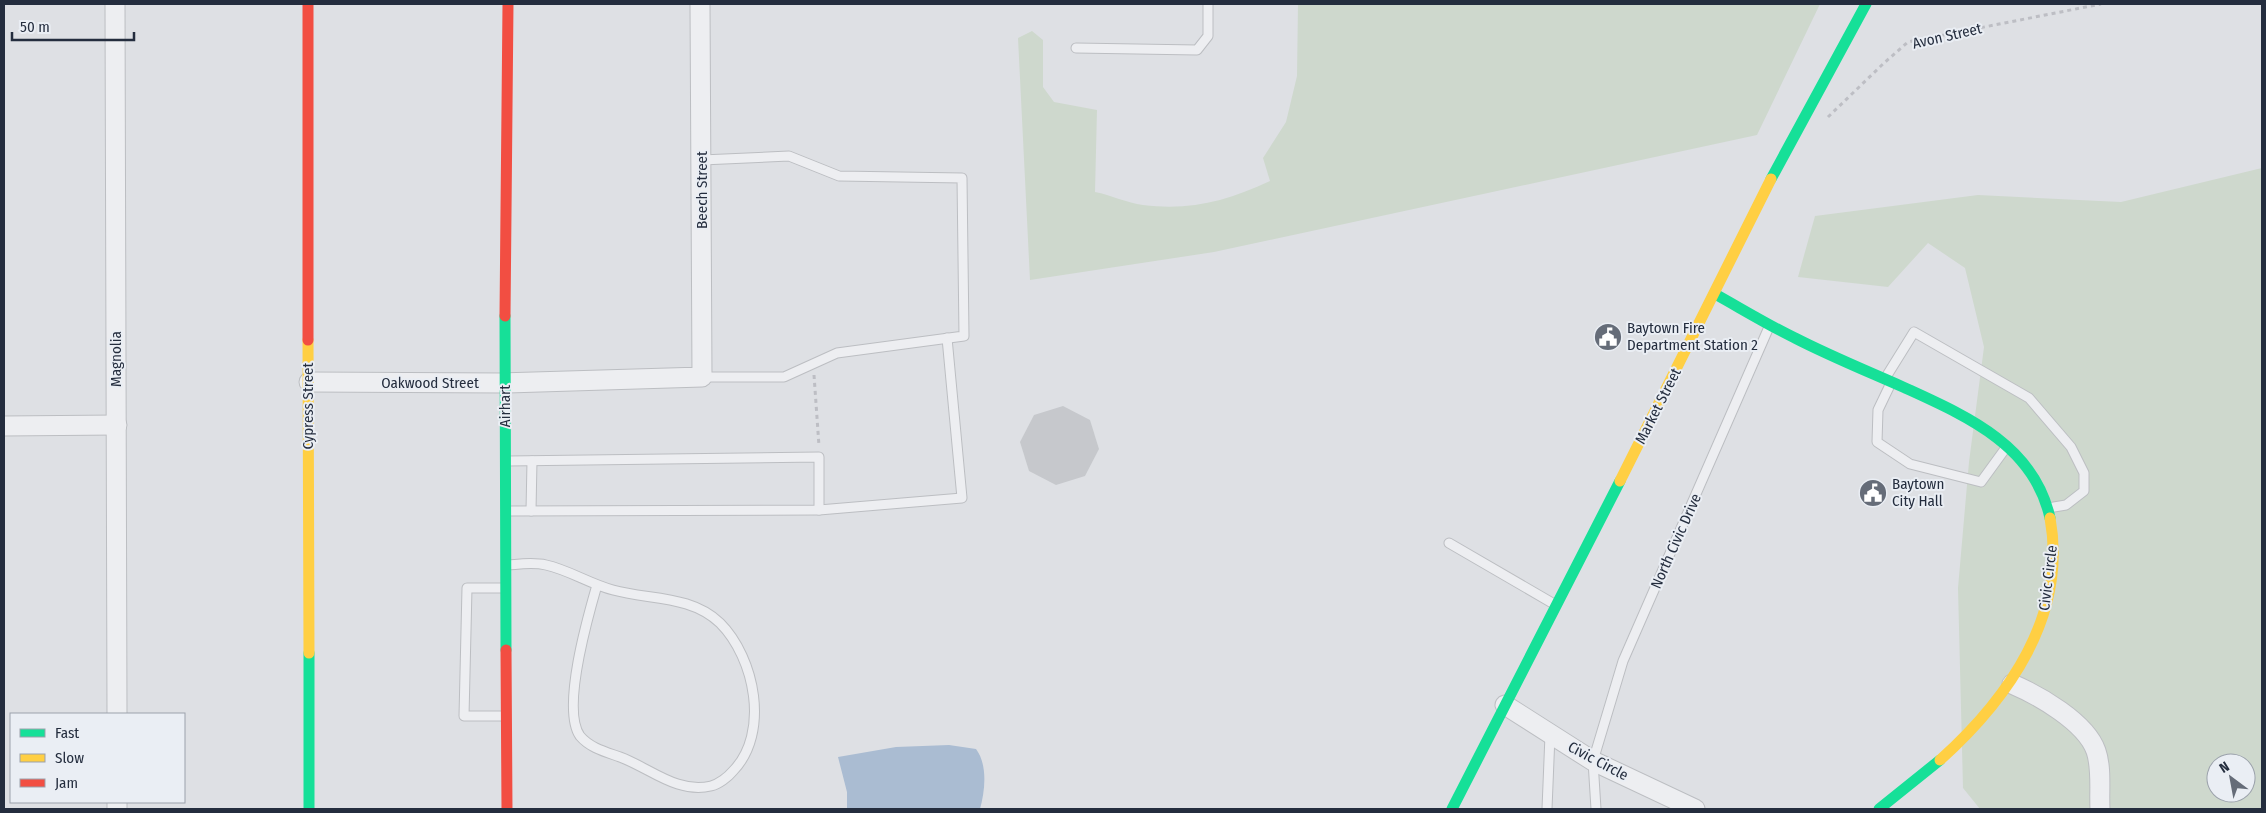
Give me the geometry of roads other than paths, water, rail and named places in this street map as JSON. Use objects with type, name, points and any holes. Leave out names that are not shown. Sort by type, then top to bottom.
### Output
[{"type":"street","name":"Magnolia","points":[[115,4],[117,713]]},
{"type":"street","name":"Cypress Street","points":[[308,4],[309,809]]},
{"type":"street","name":"Airhart","points":[[507,809],[504,383],[508,4]]},
{"type":"street","name":"Beech Street","points":[[700,4],[702,377]]},
{"type":"street","name":"Market Street","points":[[1452,809],[1715,294],[1760,199],[1866,4]]},
{"type":"street","name":"Civic Circle","points":[[1715,294],[1794,338],[1965,415],[2007,446],[2023,463],[2038,484],[2048,508],[2052,531],[2053,555],[2046,610],[2028,656],[2012,684],[1965,737],[1926,773],[1879,809]]},
{"type":"street","name":"Oakwood Street","points":[[309,382],[504,383],[702,377]]},
{"type":"street","points":[[4,426],[117,425]]},
{"type":"street","points":[[2012,684],[2040,696],[2056,708],[2089,739],[2098,760],[2100,809]]},
{"type":"street","name":"Civic Circle","points":[[1505,705],[1526,716],[1550,735],[1593,761],[1695,809]]},
{"type":"lane","points":[[1076,48],[1197,50],[1208,36],[1208,4]]},
{"type":"lane","points":[[702,160],[789,156],[838,176],[962,178],[964,336],[837,353],[784,376],[702,377]]},
{"type":"lane","name":"North Civic Drive","points":[[1593,761],[1623,661],[1770,325]]},
{"type":"lane","points":[[2007,446],[1981,482],[1910,464],[1876,442],[1878,410],[1888,381],[1914,332],[2029,398],[2071,447],[2084,473],[2084,491],[2066,505],[2048,508]]},
{"type":"lane","points":[[505,511],[819,510],[962,498],[948,338]]},
{"type":"lane","points":[[505,461],[819,456],[819,510]]},
{"type":"lane","points":[[531,511],[532,460]]},
{"type":"lane","points":[[1449,543],[1556,606]]},
{"type":"lane","points":[[506,565],[532,563],[546,565],[614,591],[677,601],[702,610],[719,623],[735,642],[746,667],[753,699],[754,728],[750,746],[741,763],[728,777],[712,786],[687,787],[656,776],[622,758],[597,749],[581,737],[574,726],[573,708],[585,628],[597,585]]},
{"type":"lane","points":[[506,588],[467,588],[464,716],[507,716]]},
{"type":"lane","points":[[1547,809],[1550,735]]},
{"type":"lane","points":[[1593,761],[1596,809]]},
{"type":"water","points":[[949,745],[976,749],[980,755],[984,778],[980,809],[847,809],[847,792],[838,757],[896,747]]},
{"type":"place","name":"Baytown Fire Department Station 2","points":[[1608,337]]},
{"type":"place","name":"Baytown City Hall","points":[[1873,493]]}]
